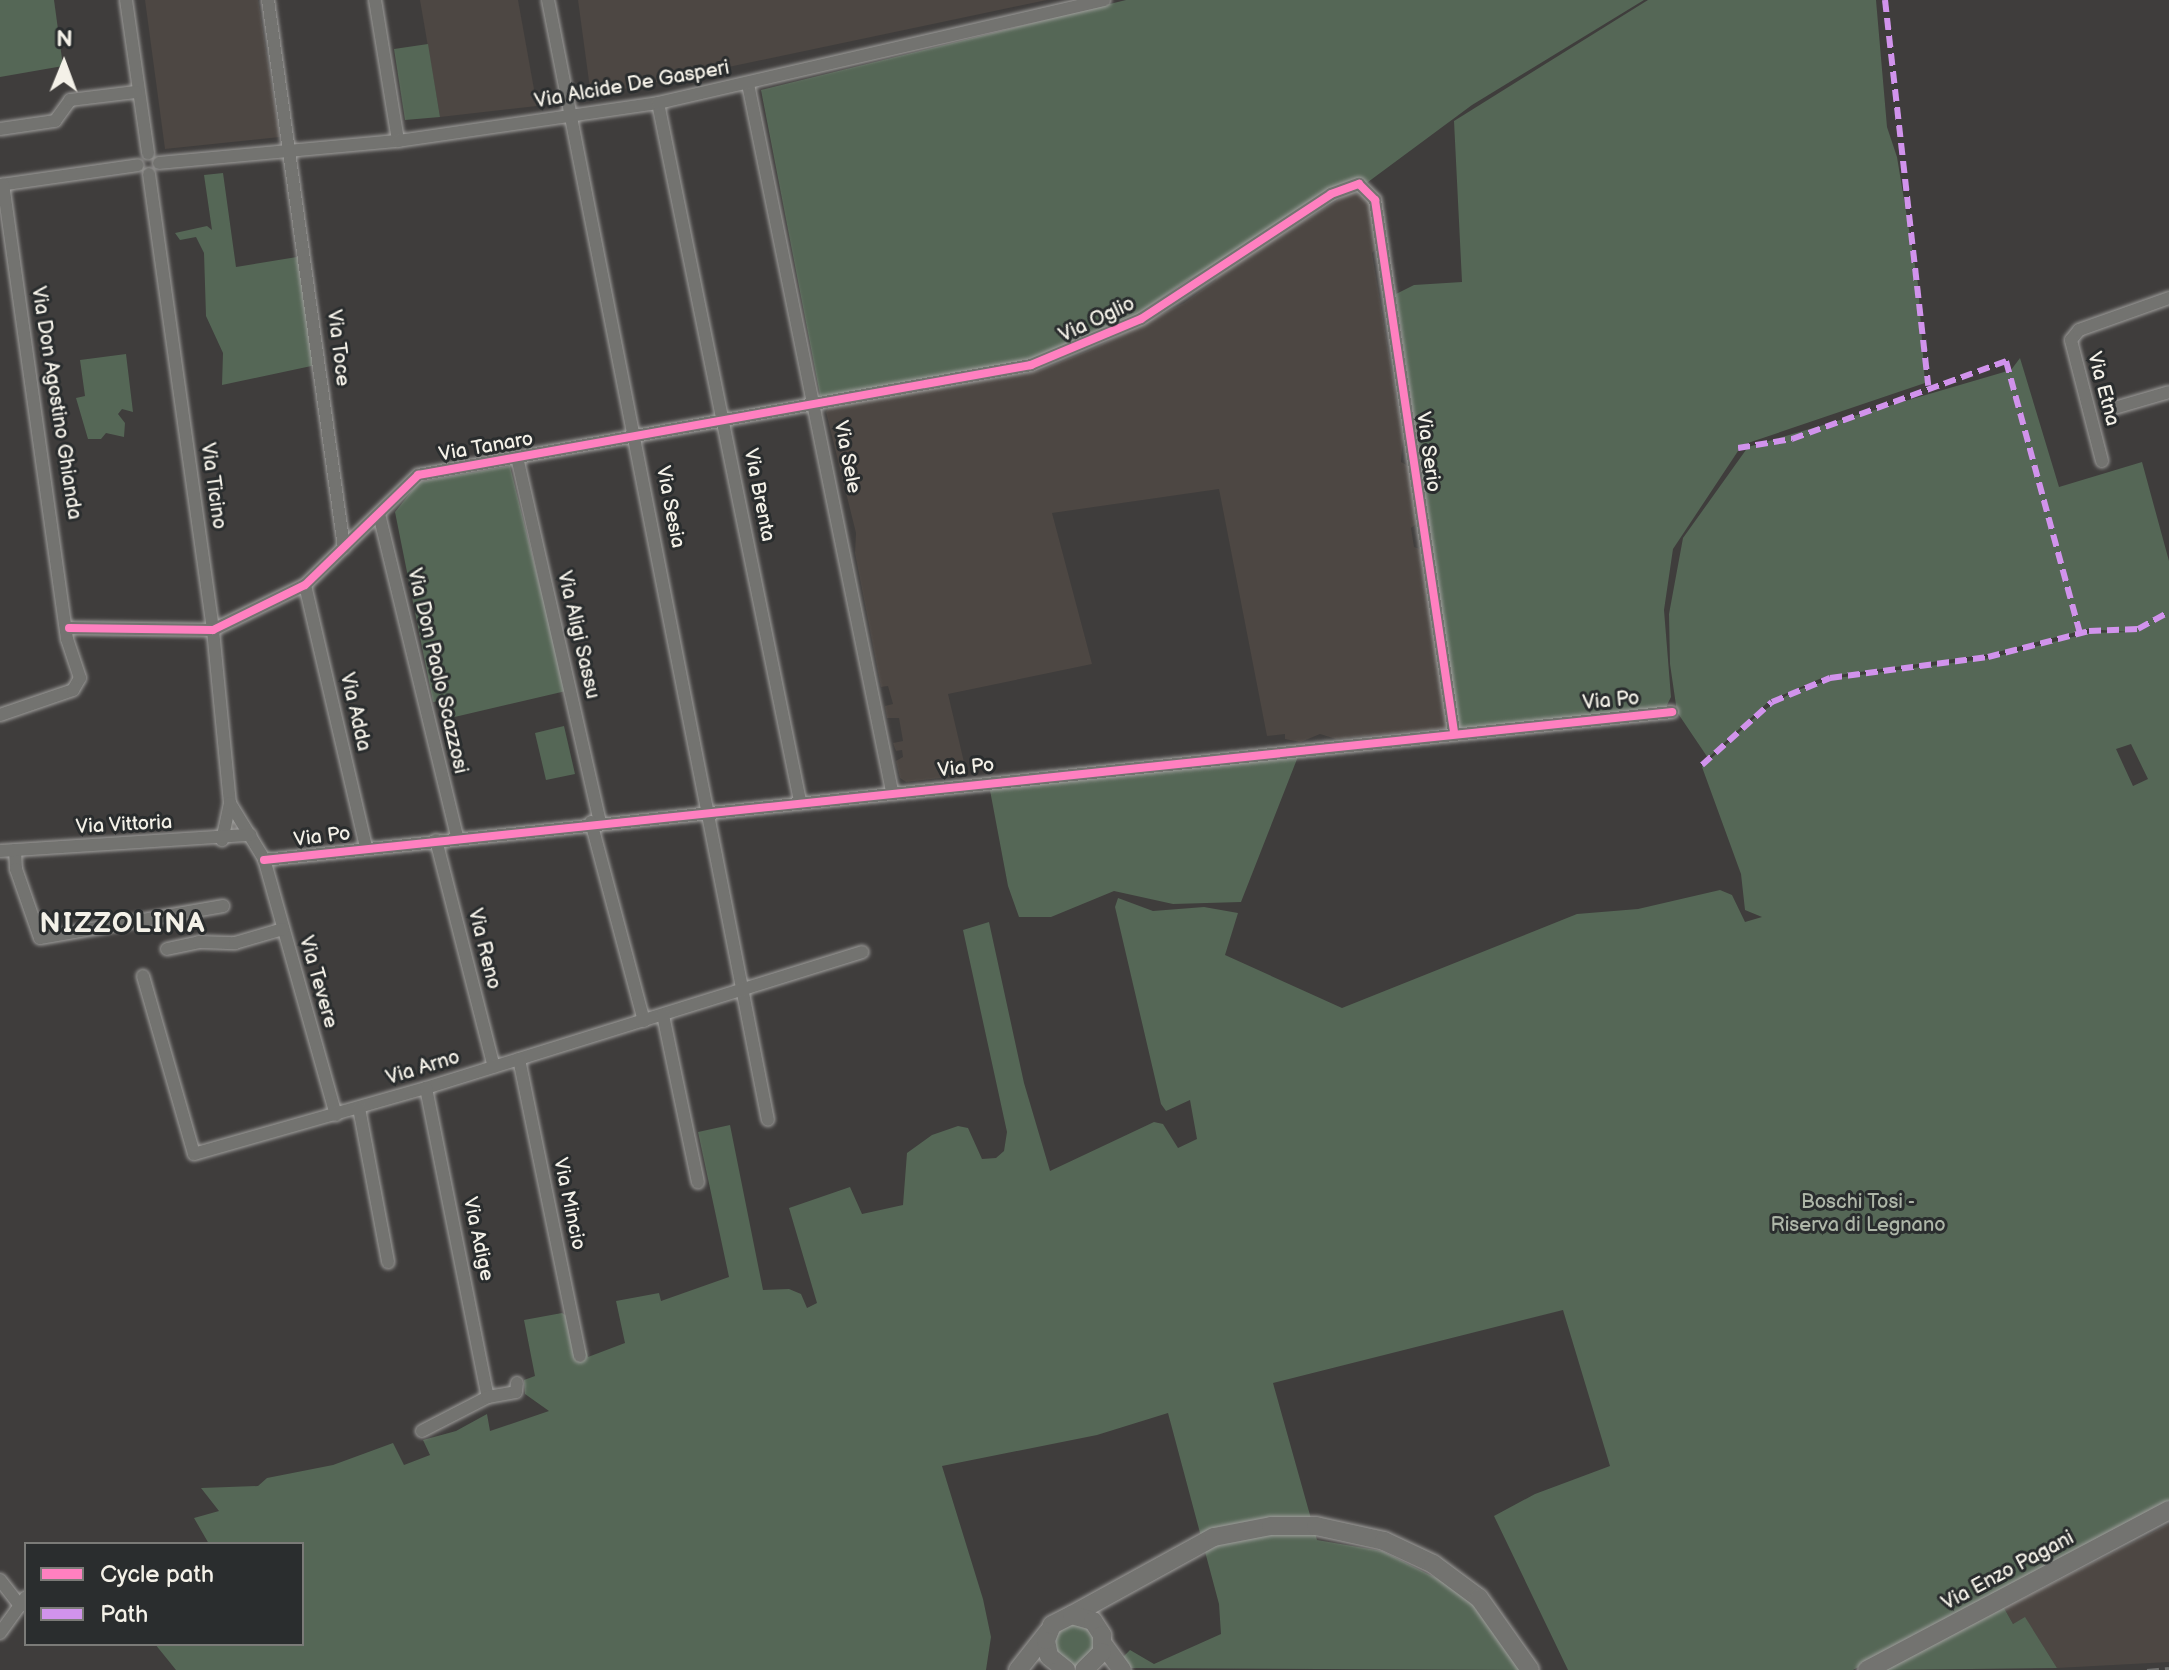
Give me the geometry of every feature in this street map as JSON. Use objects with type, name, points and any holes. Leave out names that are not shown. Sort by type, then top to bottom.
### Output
[{"type":"main road","name":"Via Enzo Pagani","points":[[1867,1670],[2169,1510]]},
{"type":"main road","points":[[1018,1670],[1048,1632],[1184,1550],[1243,1529],[1300,1525],[1343,1530],[1415,1554],[1479,1598],[1530,1670]]},
{"type":"main road","points":[[1084,1670],[1098,1660],[1100,1636],[1119,1590]]},
{"type":"main road","points":[[1072,1615],[1100,1636],[1122,1670]]},
{"type":"main road","points":[[1048,1632],[1049,1656],[1060,1669]]},
{"type":"street","points":[[126,0],[136,92],[148,153],[159,163],[149,174],[138,165]]},
{"type":"street","name":"Via Toce","points":[[268,0],[292,152],[344,548]]},
{"type":"street","points":[[375,0],[398,141]]},
{"type":"street","name":"Via Sesia","points":[[548,0],[710,810],[768,1120]]},
{"type":"street","name":"Via Alcide De Gasperi","points":[[159,163],[398,141],[658,103],[1104,0]]},
{"type":"street","name":"Via Sele","points":[[748,84],[816,403],[892,791]]},
{"type":"street","points":[[0,129],[55,121],[70,100],[136,92]]},
{"type":"street","name":"Via Brenta","points":[[658,103],[800,801]]},
{"type":"street","points":[[1,185],[138,165],[148,153]]},
{"type":"street","name":"Via Ticino","points":[[149,174],[213,630],[230,803]]},
{"type":"street","name":"Via Oglio","points":[[816,403],[1031,365],[1085,346],[1152,312],[1331,194],[1359,184]]},
{"type":"street","name":"Via Serio","points":[[1359,184],[1375,200],[1454,732]]},
{"type":"street","name":"Via Don Agostino Ghianda","points":[[0,715],[77,688],[80,678],[67,639],[69,628],[1,185]]},
{"type":"street","name":"Via Etna","points":[[2102,461],[2071,340],[2079,330],[2169,298]]},
{"type":"street","points":[[2111,409],[2169,392]]},
{"type":"street","name":"Via Tanaro","points":[[213,630],[305,585],[415,476],[816,403]]},
{"type":"street","name":"Via Aligi Sassu","points":[[517,457],[596,821],[644,1021]]},
{"type":"street","name":"Via Don Paolo Scazzosi","points":[[379,514],[457,837]]},
{"type":"street","name":"Via Adda","points":[[305,585],[366,848]]},
{"type":"street","points":[[69,628],[213,630]]},
{"type":"street","name":"Via Po","points":[[264,860],[596,821],[1672,712]]},
{"type":"street","points":[[222,840],[230,803]]},
{"type":"street","name":"Via Tevere","points":[[230,803],[264,860],[336,1115]]},
{"type":"street","points":[[223,825],[231,818],[243,823]]},
{"type":"street","name":"Via Vittoria","points":[[0,851],[222,840],[250,835]]},
{"type":"street","name":"Via Reno","points":[[436,840],[494,1067]]},
{"type":"street","points":[[15,850],[16,869],[40,938],[223,906]]},
{"type":"street","points":[[167,949],[199,942],[235,943],[283,929]]},
{"type":"street","name":"Via Arno","points":[[143,976],[194,1154],[426,1088],[862,952]]},
{"type":"street","points":[[663,1015],[698,1182]]},
{"type":"street","name":"Via Mincio","points":[[519,1059],[580,1356]]},
{"type":"street","name":"Via Adige","points":[[426,1088],[488,1397]]},
{"type":"street","points":[[359,1108],[388,1262]]},
{"type":"street","points":[[422,1431],[488,1397],[516,1392],[517,1383]]},
{"type":"street","points":[[0,1580],[23,1602],[0,1633]]},
{"type":"shaded area","points":[[145,0],[258,0],[280,137],[165,149]]},
{"type":"shaded area","points":[[420,0],[518,0],[537,106],[440,117]]},
{"type":"shaded area","points":[[578,0],[1047,0],[591,96]]},
{"type":"shaded area","points":[[1351,192],[1368,198],[1376,249],[1372,253],[1403,438],[1401,462],[1408,466],[1416,524],[1411,528],[1414,547],[1420,549],[1447,728],[1336,739],[1320,734],[1301,742],[1285,739],[1285,734],[1267,736],[1219,489],[1052,513],[1092,664],[948,694],[967,775],[906,782],[900,778],[896,761],[903,757],[902,750],[896,751],[893,743],[903,741],[899,718],[887,718],[885,706],[893,704],[888,686],[881,687],[855,553],[856,533],[826,412],[830,406],[1038,371],[1090,350],[1184,303],[1216,280],[1217,274]]},
{"type":"shaded area","points":[[2169,1524],[2169,1662],[2057,1668],[2025,1618],[2013,1624],[2004,1608]]},
{"type":"green space","points":[[0,0],[54,0],[63,66],[0,77]]},
{"type":"green space","points":[[1126,0],[1644,0],[1472,105],[1368,182],[1187,280],[1123,324],[1044,359],[825,398],[820,395],[761,90]]},
{"type":"green space","points":[[1648,0],[1876,0],[1887,127],[1897,157],[1918,284],[1925,383],[1742,445],[1673,549],[1664,610],[1671,697],[1665,709],[1459,728],[1396,294],[1414,285],[1462,282],[1454,121]]},
{"type":"green space","points":[[428,44],[440,117],[405,120],[394,49]]},
{"type":"green space","points":[[223,173],[236,267],[303,256],[316,365],[222,385],[223,353],[206,316],[204,253],[196,237],[180,240],[175,233],[207,226],[212,230],[204,175]]},
{"type":"green space","points":[[126,354],[133,412],[122,409],[118,414],[125,423],[124,437],[106,433],[101,439],[88,439],[76,398],[85,396],[80,360]]},
{"type":"green space","name":"Boschi Tosi - Riserva di Legnano","points":[[2020,358],[2059,487],[2142,462],[2169,561],[2169,1501],[1853,1670],[1568,1670],[1494,1516],[1535,1494],[1610,1466],[1563,1310],[1273,1383],[1317,1540],[1382,1551],[1438,1579],[1473,1603],[1522,1670],[1127,1668],[1123,1657],[1130,1650],[1154,1664],[1221,1634],[1219,1604],[1168,1413],[1097,1435],[942,1466],[983,1599],[991,1637],[986,1670],[176,1670],[157,1646],[304,1646],[304,1542],[208,1542],[194,1518],[219,1511],[201,1488],[258,1486],[267,1478],[333,1465],[393,1443],[404,1465],[430,1455],[423,1440],[456,1431],[487,1414],[490,1431],[549,1411],[525,1394],[524,1380],[535,1376],[524,1320],[562,1313],[568,1317],[576,1352],[586,1350],[588,1357],[625,1343],[616,1301],[659,1293],[661,1301],[729,1277],[698,1132],[730,1125],[763,1290],[789,1289],[801,1294],[807,1308],[817,1303],[789,1208],[850,1187],[862,1214],[903,1205],[907,1153],[932,1135],[958,1126],[968,1128],[982,1159],[996,1158],[1004,1151],[1007,1132],[963,930],[989,922],[1024,1083],[1050,1171],[1154,1122],[1163,1124],[1178,1148],[1197,1139],[1190,1100],[1166,1111],[1161,1104],[1115,907],[1118,898],[1153,911],[1204,907],[1238,913],[1225,955],[1342,1008],[1577,914],[1638,909],[1720,890],[1732,895],[1745,922],[1762,917],[1745,910],[1741,874],[1702,767],[1760,713],[1794,691],[1837,678],[1991,658],[2088,633],[2130,632],[2088,629],[1990,654],[1824,677],[1769,701],[1708,758],[1677,712],[1670,664],[1669,614],[1683,538],[1748,447],[2011,370]],"holes":[[[2131,744],[2148,779],[2133,786],[2116,749]]]},
{"type":"green space","points":[[510,466],[566,691],[446,719],[441,701],[433,702],[395,512],[419,482]]},
{"type":"green space","points":[[564,726],[575,774],[546,780],[535,733]]},
{"type":"green space","points":[[1299,754],[1241,902],[1173,904],[1114,891],[1051,917],[1019,917],[1008,886],[989,785]]},
{"type":"green space","points":[[2004,1608],[2013,1624],[2025,1617],[2057,1668],[1885,1670]]},
{"type":"green space","points":[[1086,1622],[1099,1644],[1077,1667],[1059,1661],[1052,1636],[1060,1625]]},
{"type":"railway","points":[[2147,1670],[2169,1668]]},
{"type":"marked path","points":[[1885,0],[1928,386]]},
{"type":"marked path","points":[[1738,448],[1792,439],[2006,361],[2080,633]]},
{"type":"marked path","points":[[1702,765],[1772,702],[1830,678],[1988,657],[2089,631],[2138,629],[2169,612]]},
{"type":"cycle path","points":[[69,628],[213,630],[305,585],[418,475],[1031,365],[1141,319],[1331,194],[1359,184],[1375,200],[1454,732]]},
{"type":"cycle path","points":[[264,860],[1672,712]]},
{"type":"district","name":"NIZZOLINA","points":[[123,924]]}]
